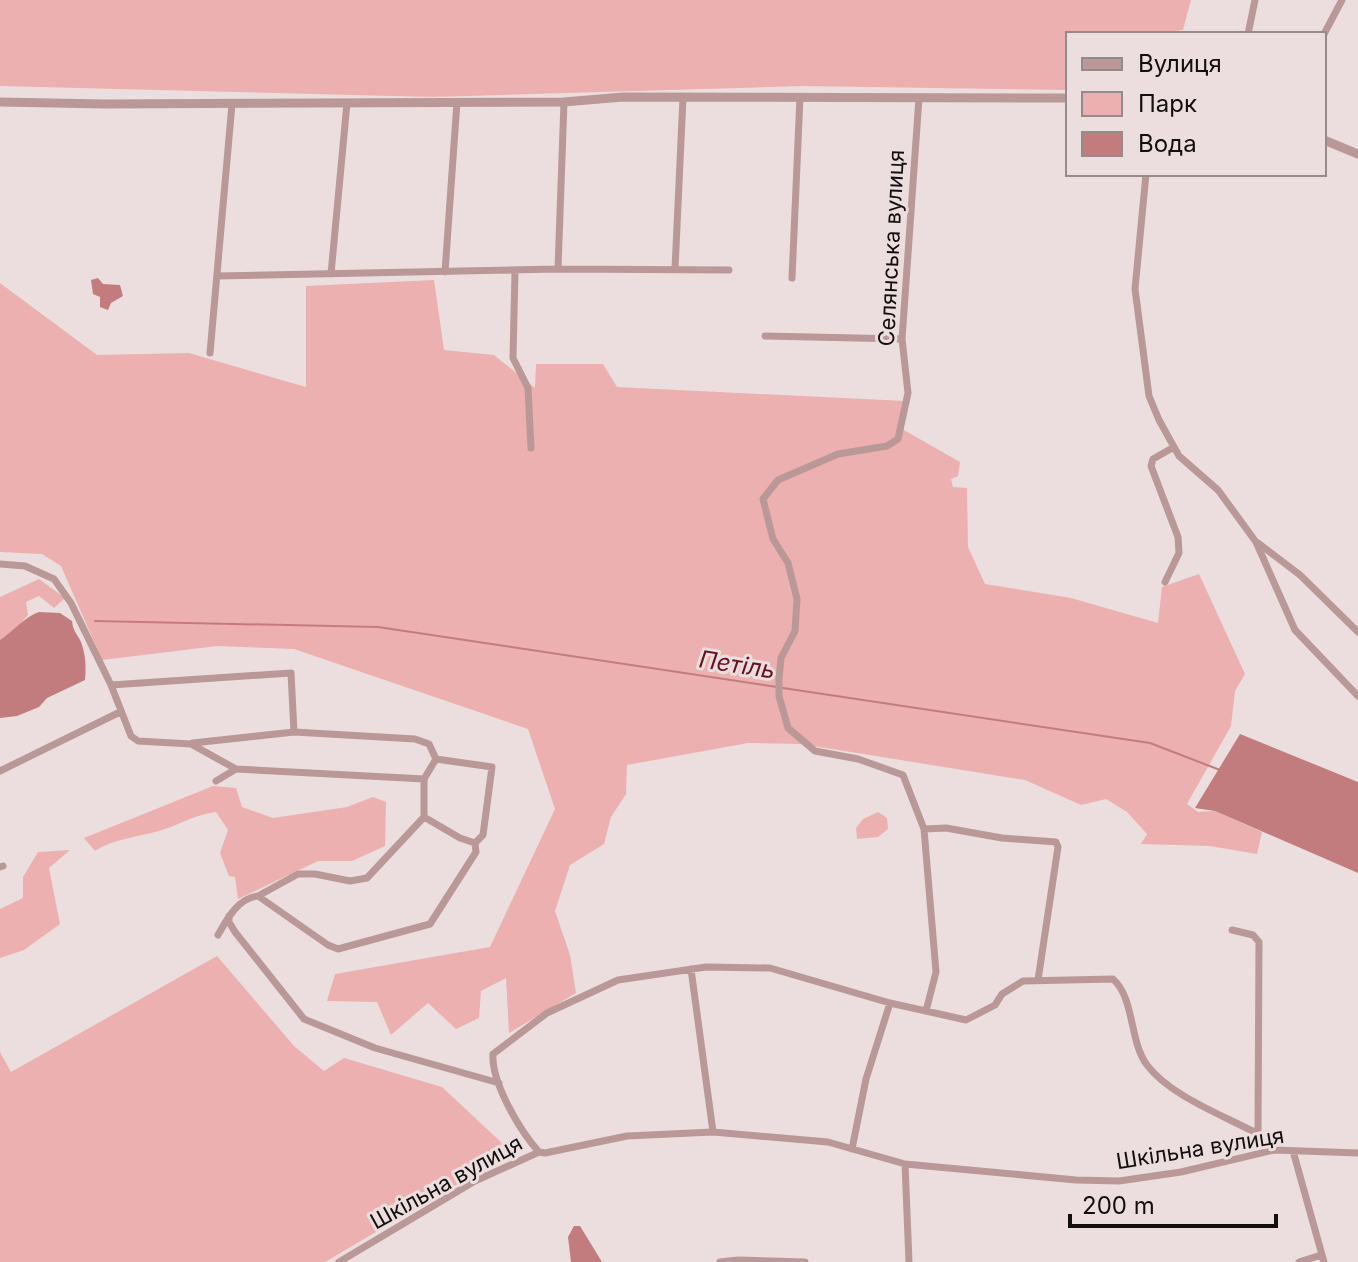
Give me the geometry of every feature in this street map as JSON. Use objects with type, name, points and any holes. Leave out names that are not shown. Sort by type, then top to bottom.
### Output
[{"type":"street","points":[[1248,32],[1255,0]]},
{"type":"street","points":[[1325,32],[1342,0]]},
{"type":"street","points":[[0,102],[232,104],[564,102],[623,97],[1066,98]]},
{"type":"street","points":[[792,278],[800,97]]},
{"type":"street","points":[[675,269],[683,98]]},
{"type":"street","name":"Селянська вулиця","points":[[919,98],[902,339],[908,393],[898,439],[887,446],[838,454],[778,480],[763,499],[773,539],[788,563],[797,599],[795,631],[781,658],[779,679],[779,696],[788,728],[815,751],[858,759],[903,775],[924,829]]},
{"type":"street","points":[[445,272],[457,102]]},
{"type":"street","points":[[558,269],[564,102]]},
{"type":"street","points":[[331,274],[347,103]]},
{"type":"street","points":[[210,353],[232,104]]},
{"type":"street","points":[[1326,141],[1358,154]]},
{"type":"street","points":[[1146,176],[1135,289],[1149,396],[1179,456],[1218,490],[1256,542],[1295,630],[1358,696]]},
{"type":"street","points":[[217,276],[558,269],[729,270]]},
{"type":"street","points":[[515,271],[513,358],[528,388],[531,448]]},
{"type":"street","points":[[765,336],[902,339]]},
{"type":"street","points":[[1165,582],[1179,553],[1178,537],[1151,466],[1153,459],[1174,447]]},
{"type":"street","points":[[1256,542],[1300,575],[1358,632]]},
{"type":"street","points":[[0,564],[25,566],[49,575],[71,603],[111,685],[131,736],[138,741],[191,744],[294,732],[415,739],[429,744],[436,759]]},
{"type":"street","points":[[111,685],[291,673],[294,732]]},
{"type":"street","points":[[0,771],[120,712]]},
{"type":"street","points":[[191,744],[236,769],[424,779]]},
{"type":"street","points":[[218,935],[230,914],[250,897],[258,896],[298,874],[350,881],[367,878],[424,817],[424,779],[436,759]]},
{"type":"street","points":[[436,759],[492,767],[483,835],[475,843]]},
{"type":"street","points":[[216,781],[236,769]]},
{"type":"street","points":[[424,817],[475,843]]},
{"type":"street","points":[[926,1011],[936,972],[924,829],[946,828],[1002,838],[1056,842],[1058,847],[1038,980]]},
{"type":"street","points":[[258,896],[328,945],[346,948],[430,924],[476,852],[475,843]]},
{"type":"street","points":[[230,914],[229,922],[235,932],[304,1019],[375,1048],[499,1083]]},
{"type":"street","points":[[1232,930],[1253,935],[1259,942],[1258,1134]]},
{"type":"street","points":[[539,1152],[526,1137],[492,1069],[493,1054],[547,1013],[618,980],[706,967],[770,968],[890,1003],[966,1020],[995,1005],[1002,994],[1023,981],[1113,979],[1123,993],[1131,1026],[1146,1064],[1170,1087],[1258,1134],[1274,1150]]},
{"type":"street","points":[[691,969],[713,1132]]},
{"type":"street","points":[[852,1149],[866,1079],[890,1003]]},
{"type":"street","name":"Шкільна вулиця","points":[[339,1262],[475,1181],[539,1152],[627,1136],[713,1132],[828,1142],[905,1164],[1076,1180],[1119,1181],[1181,1172],[1274,1150],[1358,1153]]},
{"type":"street","points":[[1293,1151],[1322,1258],[1299,1262]]},
{"type":"street","points":[[905,1164],[909,1262]]},
{"type":"street","points":[[720,1262],[805,1262]]},
{"type":"green space","points":[[0,0],[1191,0],[1183,30],[1066,32],[1066,90],[802,86],[433,97],[0,86]]},
{"type":"green space","points":[[434,280],[444,350],[494,355],[535,388],[536,364],[603,364],[617,387],[905,401],[902,429],[960,462],[958,476],[951,479],[953,487],[967,488],[968,547],[985,584],[1071,598],[1158,623],[1162,587],[1199,574],[1245,674],[1235,691],[1231,726],[1187,804],[1198,812],[1215,811],[1262,832],[1257,854],[1210,846],[1141,844],[1147,834],[1127,812],[1106,799],[1081,805],[1025,780],[801,744],[748,743],[627,765],[626,794],[611,817],[604,844],[570,865],[555,911],[570,955],[576,993],[509,1033],[506,978],[481,991],[479,1018],[456,1029],[428,1003],[391,1035],[377,1002],[327,1001],[335,974],[490,947],[555,809],[528,729],[294,649],[217,646],[102,660],[61,566],[42,554],[0,552],[0,283],[97,355],[189,353],[306,387],[306,286]]},
{"type":"green space","points":[[39,579],[65,598],[54,608],[39,596],[26,602],[28,615],[12,633],[0,640],[0,597]]},
{"type":"green space","points":[[213,786],[236,788],[242,807],[273,818],[347,807],[373,797],[386,802],[385,846],[352,861],[318,861],[238,899],[235,877],[229,876],[220,853],[228,830],[216,812],[95,851],[84,838]]},
{"type":"green space","points":[[878,812],[887,818],[888,829],[878,837],[857,839],[856,828],[863,819]]},
{"type":"green space","points":[[70,850],[49,868],[60,924],[24,950],[0,958],[0,909],[23,898],[23,877],[38,852]]},
{"type":"green space","points":[[217,956],[294,1046],[324,1071],[344,1058],[442,1087],[503,1144],[488,1166],[325,1262],[0,1262],[0,1052],[11,1072]]},
{"type":"water","points":[[98,278],[103,284],[120,285],[123,296],[111,303],[108,310],[100,307],[100,297],[93,294],[91,280]]},
{"type":"water","points":[[39,612],[60,613],[72,621],[84,654],[85,680],[47,698],[39,707],[17,716],[0,718],[0,640]]},
{"type":"water","points":[[1240,734],[1358,782],[1358,873],[1215,811],[1195,808]]},
{"type":"water","points":[[574,1226],[580,1226],[602,1262],[571,1262],[568,1237]]},
{"type":"waterway","name":"Петіль","points":[[95,621],[378,627],[777,687]]},
{"type":"waterway","name":"Петіль","points":[[783,688],[1150,743],[1220,770]]}]
